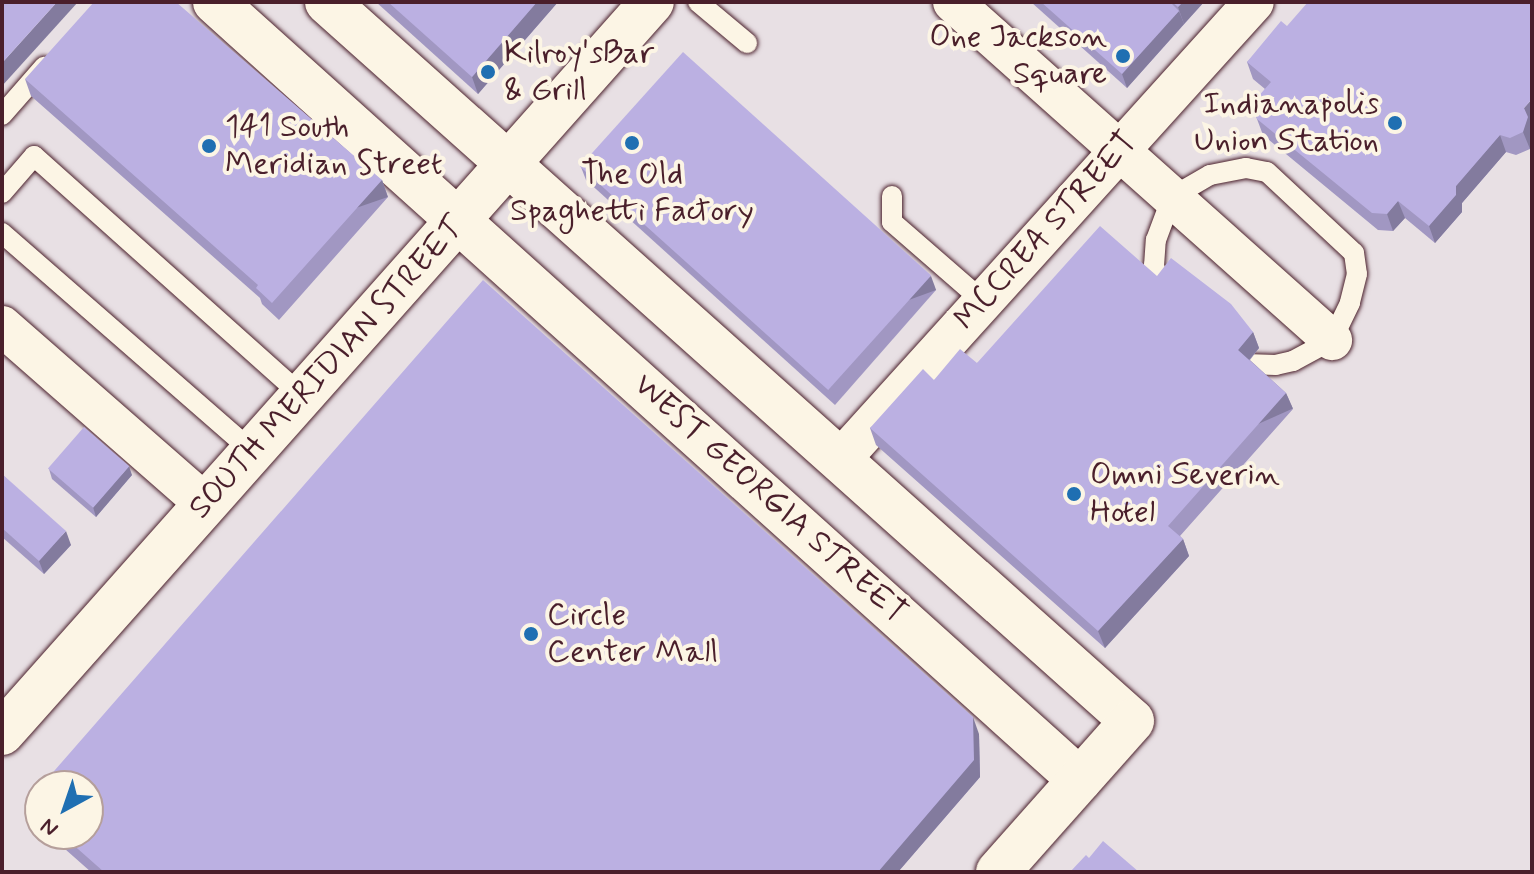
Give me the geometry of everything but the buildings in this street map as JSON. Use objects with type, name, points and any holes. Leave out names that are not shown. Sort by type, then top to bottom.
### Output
[{"type":"street","name":"WEST GEORGIA STREET","points":[[215,2],[1080,780]]},
{"type":"street","points":[[327,2],[1132,721],[998,872]]},
{"type":"street","name":"SOUTH MERIDIAN STREET","points":[[2,733],[652,2]]},
{"type":"street","points":[[953,2],[1332,340]]},
{"type":"street","name":"MCCREA STREET","points":[[840,460],[1254,2]]},
{"type":"street","points":[[2,326],[205,504]]},
{"type":"lane","points":[[698,2],[747,43]]},
{"type":"lane","points":[[2,115],[62,47]]},
{"type":"lane","points":[[2,193],[34,156],[302,396]]},
{"type":"lane","points":[[1246,168],[1267,172],[1354,253],[1357,274],[1350,303],[1332,340],[1293,361],[1276,365],[1245,364],[1175,302],[1158,281],[1154,255],[1160,227],[1172,197],[1210,175],[1246,168]]},
{"type":"lane","points":[[892,196],[892,222],[983,301]]},
{"type":"lane","points":[[2,233],[252,451]]},
{"type":"place","name":"One Jackson Square","points":[[1123,56]]},
{"type":"place","name":"Kilroy'sBar & Grill","points":[[488,72]]},
{"type":"place","name":"Indianapolis Union Station","points":[[1395,123]]},
{"type":"place","name":"The Old Spaghetti Factory","points":[[632,143]]},
{"type":"place","name":"141 South Meridian Street","points":[[209,146]]},
{"type":"place","name":"Omni Severin Hotel","points":[[1074,494]]},
{"type":"place","name":"Circle Center Mall","points":[[531,634]]}]
